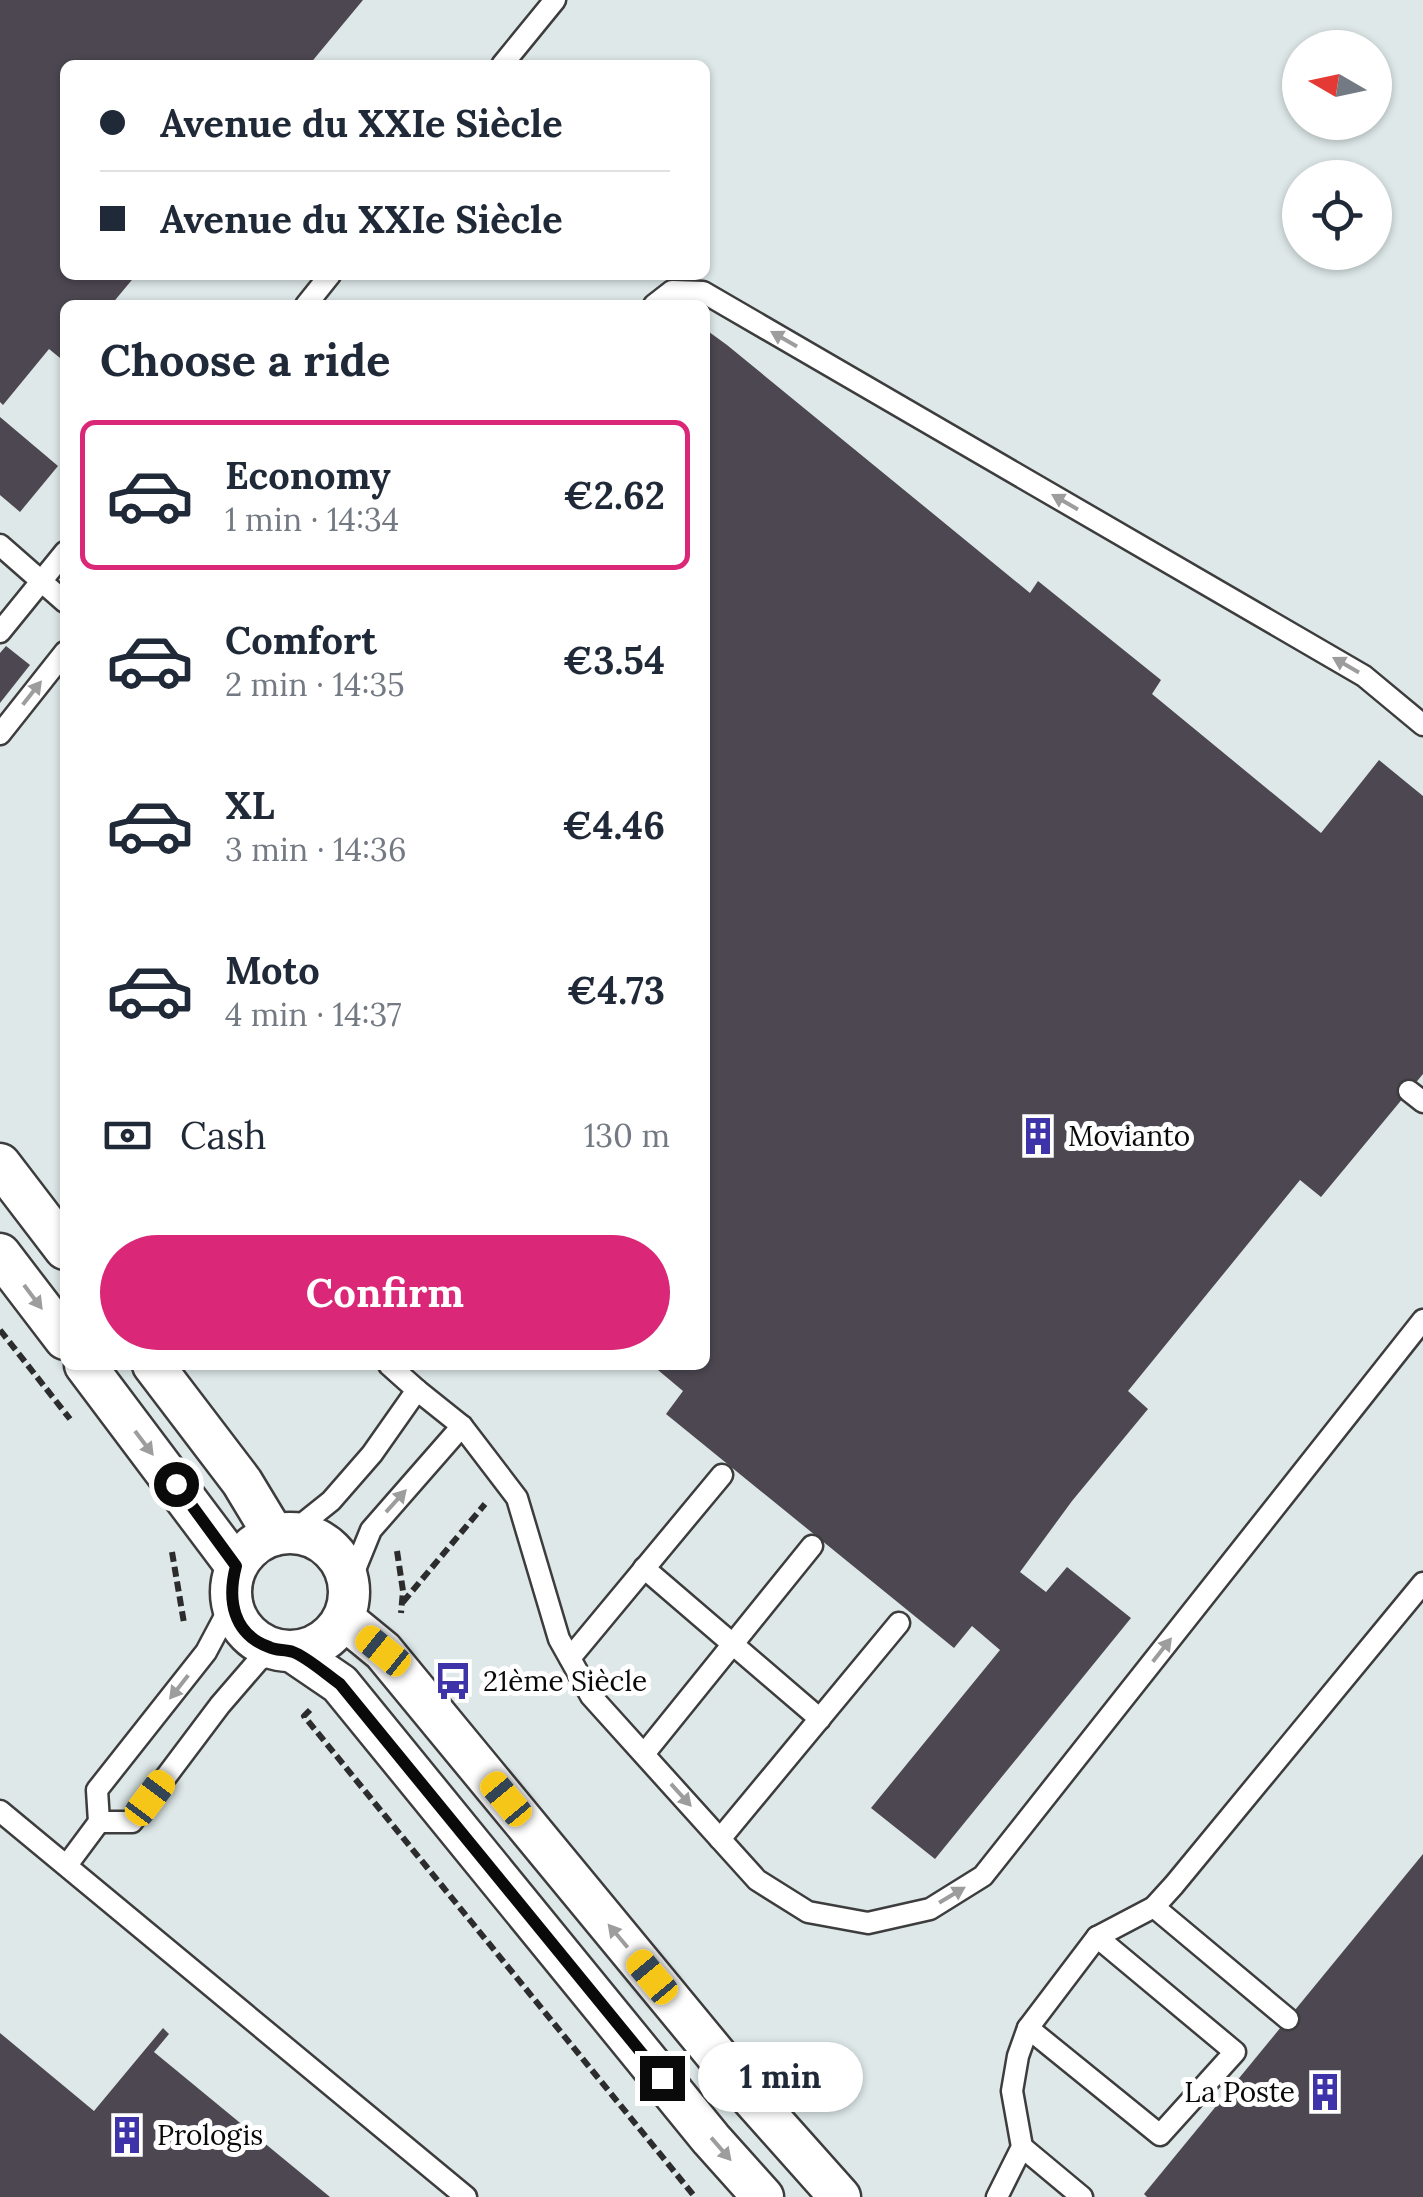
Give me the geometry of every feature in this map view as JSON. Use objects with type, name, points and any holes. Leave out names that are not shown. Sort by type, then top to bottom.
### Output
[{"type":"street","points":[[0,1164],[60,1242]]},
{"type":"street","points":[[0,1254],[60,1333]]},
{"type":"street","points":[[87,1370],[234,1586]]},
{"type":"street","points":[[157,1370],[283,1534]]},
{"type":"street","points":[[275,1655],[308,1650],[323,1642],[334,1632],[346,1602],[344,1568],[336,1554],[323,1542],[308,1536],[283,1534],[258,1542],[246,1553],[234,1586],[238,1620],[247,1634],[275,1655],[340,1684],[763,2197]]},
{"type":"street","points":[[346,1602],[750,2096],[840,2197]]},
{"type":"lane","points":[[506,60],[555,0]]},
{"type":"lane","points":[[310,300],[326,280]]},
{"type":"lane","points":[[661,300],[672,292],[704,292],[1364,676],[1423,725]]},
{"type":"lane","points":[[0,545],[60,597]]},
{"type":"lane","points":[[0,632],[60,559]]},
{"type":"lane","points":[[0,734],[60,658]]},
{"type":"lane","points":[[395,1370],[462,1426],[517,1498],[559,1639],[591,1696],[757,1880],[808,1912],[868,1923],[930,1909],[984,1876],[1423,1320]]},
{"type":"lane","points":[[283,1534],[331,1501],[372,1454],[417,1390]]},
{"type":"lane","points":[[346,1602],[371,1530],[462,1426]]},
{"type":"lane","points":[[570,1658],[722,1475]]},
{"type":"lane","points":[[644,1754],[812,1546]]},
{"type":"lane","points":[[644,1568],[820,1719]]},
{"type":"lane","points":[[997,2197],[1022,2148],[1012,2092],[1028,2028],[1098,1937],[1154,1907],[1423,1583]]},
{"type":"lane","points":[[67,1866],[99,1822],[97,1790],[206,1652],[234,1586]]},
{"type":"lane","points":[[720,1839],[900,1623]]},
{"type":"lane","points":[[99,1822],[132,1822],[220,1705],[275,1655]]},
{"type":"lane","points":[[0,1811],[466,2197]]},
{"type":"lane","points":[[1154,1907],[1288,2019]]},
{"type":"lane","points":[[1028,2028],[1160,2135],[1234,2052],[1098,1937]]},
{"type":"lane","points":[[1022,2148],[1082,2197]]},
{"type":"path","points":[[0,1330],[74,1425]]},
{"type":"path","points":[[403,1603],[504,1482]]},
{"type":"path","points":[[172,1551],[186,1635],[206,1652]]},
{"type":"path","points":[[275,1655],[304,1716]]},
{"type":"shaded area","points":[[0,0],[1423,0],[1423,2197],[0,2197]]},
{"type":"building","points":[[0,0],[363,0],[313,60],[60,60],[60,280],[132,280],[115,300],[60,300],[60,358],[49,349],[3,405]]},
{"type":"building","name":"Movianto","points":[[710,333],[1030,593],[1038,581],[1161,680],[1152,694],[1321,833],[1379,760],[1423,796],[1423,1074],[1321,1197],[1300,1180],[1128,1391],[1148,1409],[1020,1572],[1046,1592],[1067,1567],[1131,1618],[935,1859],[871,1808],[1000,1650],[972,1626],[954,1648],[666,1414],[683,1391],[658,1370],[710,1370]]},
{"type":"building","points":[[0,417],[58,466],[20,512],[0,495]]},
{"type":"building","points":[[6,646],[30,665],[0,703],[0,653]]},
{"type":"building","name":"La Poste","points":[[1423,1854],[1423,2197],[1147,2197],[1144,2194]]},
{"type":"building","name":"Prologis","points":[[163,2028],[169,2034],[154,2052],[330,2197],[0,2197],[0,2033],[94,2111]]},
{"type":"place","name":"Movianto","points":[[1038,1136]]},
{"type":"place","name":"21ème Siècle","points":[[453,1681]]},
{"type":"place","name":"La Poste","points":[[1325,2092]]},
{"type":"place","name":"Prologis","points":[[127,2135]]},
{"type":"route","points":[[176,1484],[236,1566],[232,1605],[247,1634],[274,1650],[293,1652],[340,1684],[662,2078]]}]
